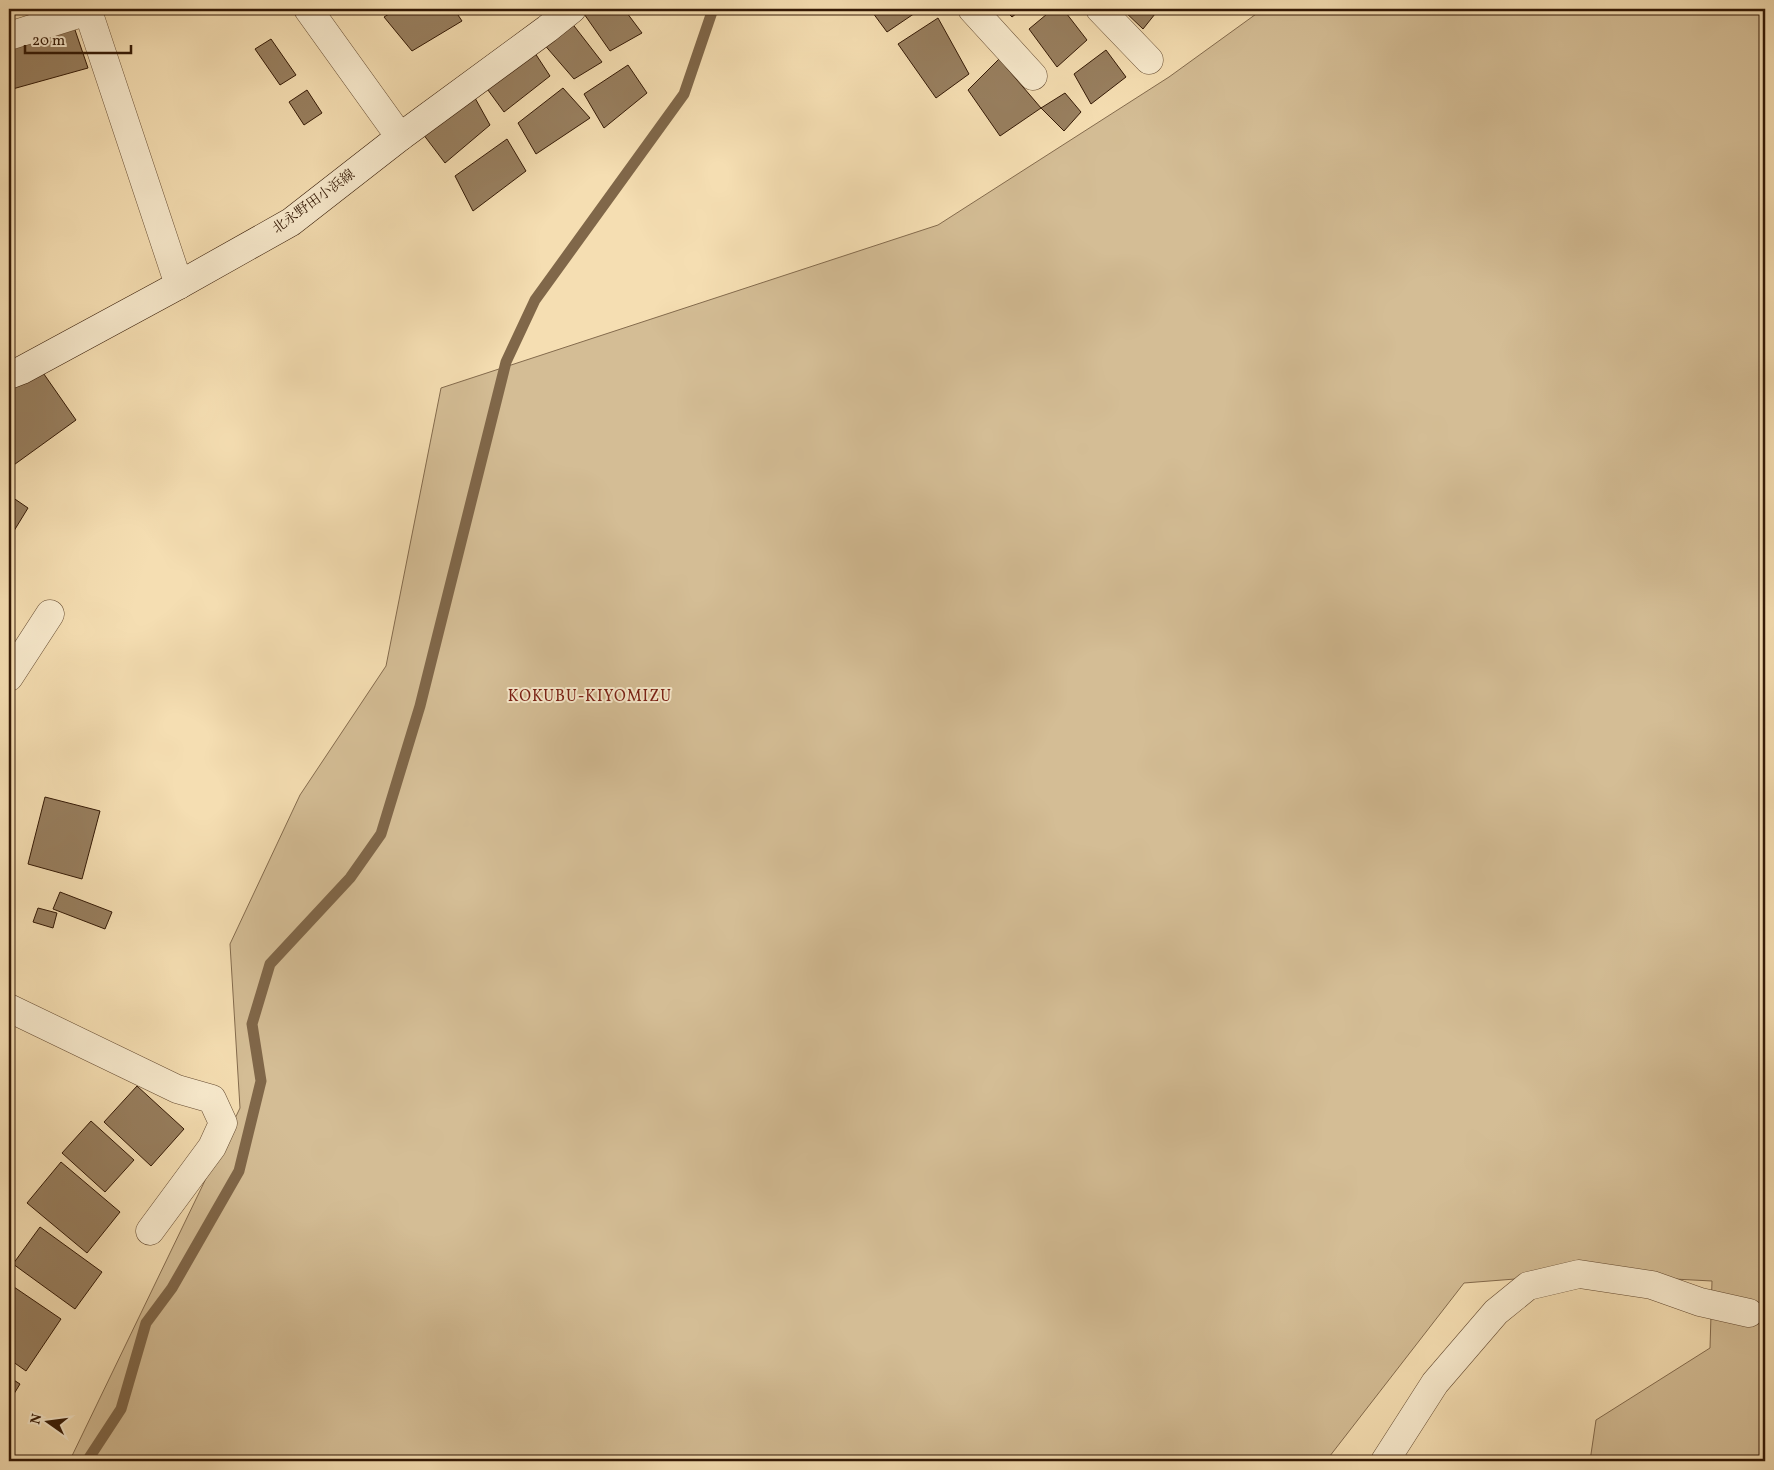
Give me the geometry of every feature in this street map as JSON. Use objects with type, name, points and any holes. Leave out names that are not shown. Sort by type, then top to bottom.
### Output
[{"type":"street","points":[[308,9],[400,137]]},
{"type":"street","name":"北永野田小浜線","points":[[9,375],[22,370],[179,285],[291,222],[400,137],[572,9]]},
{"type":"street","points":[[972,9],[1033,76]]},
{"type":"street","points":[[1100,9],[1149,60]]},
{"type":"street","points":[[9,36],[91,10],[179,285]]},
{"type":"street","points":[[9,676],[50,614]]},
{"type":"street","points":[[9,1008],[177,1089],[212,1099],[223,1123],[212,1147],[150,1232]]},
{"type":"street","points":[[1385,1461],[1435,1382],[1496,1312],[1528,1286],[1579,1274],[1652,1285],[1700,1302],[1749,1313]]},
{"type":"shaded area","points":[[1263,9],[1765,9],[1765,1461],[1590,1461],[1596,1420],[1710,1348],[1712,1281],[1579,1274],[1464,1283],[1326,1461],[70,1460],[240,1108],[230,944],[300,795],[386,666],[441,388],[938,225],[1169,77]]},
{"type":"building","points":[[397,9],[454,9],[462,21],[412,51],[384,17]]},
{"type":"building","points":[[586,9],[624,9],[642,33],[610,51],[582,11]]},
{"type":"building","points":[[870,9],[921,9],[887,32]]},
{"type":"building","points":[[1004,9],[1022,9],[1012,17]]},
{"type":"building","points":[[1053,9],[1063,9],[1087,40],[1057,67],[1029,29]]},
{"type":"building","points":[[1122,9],[1159,9],[1143,29]]},
{"type":"building","points":[[938,18],[969,74],[936,98],[898,44]]},
{"type":"building","points":[[571,22],[602,62],[574,79],[542,42]]},
{"type":"building","points":[[74,27],[88,68],[9,90],[9,48]]},
{"type":"building","points":[[271,39],[296,75],[280,85],[255,49]]},
{"type":"building","points":[[533,50],[550,76],[504,112],[485,86]]},
{"type":"building","points":[[1106,50],[1126,77],[1091,104],[1074,74]]},
{"type":"building","points":[[999,59],[1041,108],[1000,136],[968,90]]},
{"type":"building","points":[[628,65],[647,93],[604,128],[584,94]]},
{"type":"building","points":[[563,88],[590,118],[536,154],[518,123]]},
{"type":"building","points":[[307,90],[322,113],[304,125],[289,102]]},
{"type":"building","points":[[1065,93],[1081,112],[1064,131],[1041,108]]},
{"type":"building","points":[[475,98],[490,125],[445,163],[423,134]]},
{"type":"building","points":[[507,139],[526,171],[473,211],[455,176]]},
{"type":"building","points":[[39,367],[76,420],[11,467],[9,464],[9,388]]},
{"type":"building","points":[[9,495],[28,508],[9,539]]},
{"type":"building","points":[[45,797],[100,811],[82,879],[28,864]]},
{"type":"building","points":[[60,892],[112,912],[105,929],[53,909]]},
{"type":"building","points":[[38,908],[57,913],[53,928],[33,922]]},
{"type":"building","points":[[137,1086],[184,1129],[151,1166],[104,1122]]},
{"type":"building","points":[[91,1121],[134,1160],[105,1192],[62,1153]]},
{"type":"building","points":[[61,1162],[120,1212],[87,1253],[27,1203]]},
{"type":"building","points":[[40,1227],[102,1272],[75,1309],[13,1264]]},
{"type":"building","points":[[14,1287],[61,1319],[26,1371],[9,1359],[9,1294]]},
{"type":"building","points":[[9,1377],[20,1384],[9,1402]]},
{"type":"waterway","points":[[87,1461],[121,1409],[146,1323],[172,1288],[239,1171],[261,1081],[252,1024],[270,964],[350,878],[381,834],[420,706],[506,362],[535,300],[684,94],[713,9]]},
{"type":"district","name":"KOKUBU-KIYOMIZU","points":[[590,697]]}]
